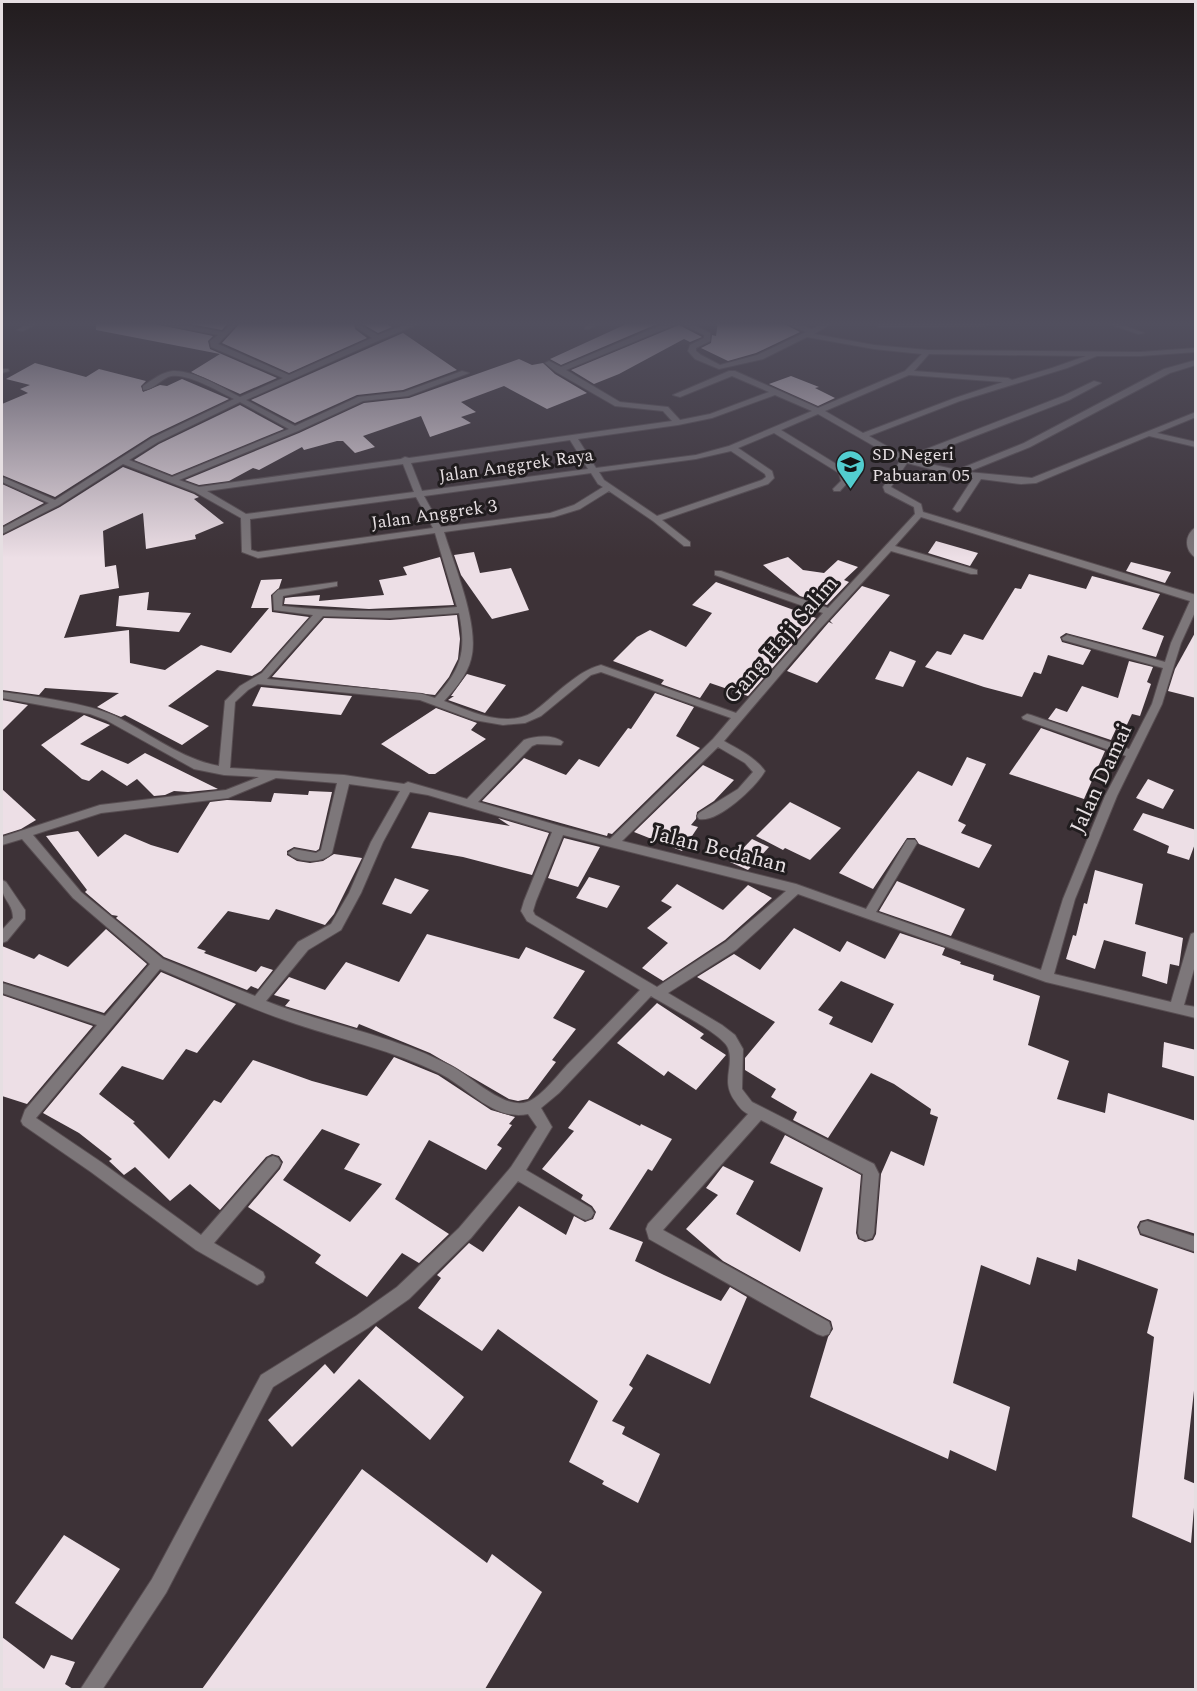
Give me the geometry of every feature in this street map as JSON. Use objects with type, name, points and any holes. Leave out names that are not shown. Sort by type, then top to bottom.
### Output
[{"type":"street","points":[[2,531],[56,503],[155,440],[241,400],[295,429]]},
{"type":"street","points":[[174,479],[359,400]]},
{"type":"street","points":[[611,400],[618,404],[665,409],[678,423]]},
{"type":"street","points":[[198,490],[405,459],[678,423],[712,416],[755,400]]},
{"type":"street","points":[[793,400],[820,412],[905,460],[978,477],[1034,481],[1196,414]]},
{"type":"street","name":"Jalan Anggrek Raya","points":[[246,517],[696,457],[732,448],[847,400]]},
{"type":"street","points":[[863,436],[958,400]]},
{"type":"street","points":[[1061,400],[905,460],[887,487],[888,490],[918,506],[919,514],[1195,599]]},
{"type":"street","points":[[957,473],[1027,445],[1112,400]]},
{"type":"street","points":[[775,430],[843,472],[845,481],[837,489]]},
{"type":"street","points":[[1147,433],[1196,445]]},
{"type":"street","points":[[572,436],[592,471],[608,488],[656,519],[687,544]]},
{"type":"street","points":[[656,519],[765,482],[770,478],[769,473],[732,448]]},
{"type":"street","points":[[405,459],[419,495],[439,531],[470,634],[469,654],[464,668],[438,701]]},
{"type":"street","points":[[124,460],[198,490],[246,517]]},
{"type":"street","points":[[957,508],[978,477]]},
{"type":"street","points":[[2,479],[56,503]]},
{"type":"street","name":"Jalan Anggrek 3","points":[[246,517],[247,552],[258,555],[565,512],[608,488]]},
{"type":"street","name":"Gang Haji Salim","points":[[613,843],[717,742],[919,514]]},
{"type":"street","points":[[1196,530],[1191,535],[1190,545],[1196,555]]},
{"type":"street","points":[[888,548],[974,572]]},
{"type":"street","points":[[718,573],[830,612]]},
{"type":"street","points":[[334,584],[291,590],[278,595],[277,608],[320,613],[390,615],[464,610]]},
{"type":"street","name":"Jalan Damai","points":[[1046,977],[1068,899],[1111,796],[1156,704],[1168,666],[1195,599]]},
{"type":"street","points":[[224,771],[227,711],[230,701],[244,688],[258,681],[320,613]]},
{"type":"street","points":[[1067,638],[1168,666]]},
{"type":"street","points":[[258,681],[406,694],[438,701],[490,721],[525,720],[537,714],[587,673],[601,668],[738,717]]},
{"type":"street","name":"Jalan Bedahan","points":[[2,695],[92,711],[110,718],[198,766],[224,771],[304,775],[408,786],[559,830],[795,889],[1046,977],[1196,1013]]},
{"type":"street","points":[[1027,717],[1132,754]]},
{"type":"street","points":[[469,804],[528,743],[536,740],[558,742]]},
{"type":"street","points":[[703,816],[731,799],[756,778],[759,771],[749,760],[717,742]]},
{"type":"street","points":[[2,841],[100,809],[228,794],[274,775]]},
{"type":"street","points":[[294,853],[317,857],[326,853],[344,779]]},
{"type":"street","points":[[256,1004],[303,946],[336,927],[355,893],[377,842],[408,786]]},
{"type":"street","points":[[559,830],[527,910],[531,918],[730,1039],[736,1049],[735,1090],[747,1106],[868,1169],[871,1174],[866,1233]]},
{"type":"street","points":[[26,835],[77,895],[158,963],[256,1004],[324,1029],[399,1050],[446,1070],[516,1110],[532,1107],[554,1089],[653,991],[731,946],[795,889]]},
{"type":"street","points":[[869,914],[911,843]]},
{"type":"street","points":[[2,885],[19,910],[19,919],[2,938]]},
{"type":"street","points":[[1176,1009],[1196,937]]},
{"type":"street","points":[[158,963],[30,1114],[28,1121],[96,1167],[202,1245],[257,1277]]},
{"type":"street","points":[[2,988],[106,1023]]},
{"type":"street","points":[[90,1689],[159,1586],[267,1381],[362,1322],[403,1293],[465,1233],[516,1172],[545,1127],[532,1107]]},
{"type":"street","points":[[759,1112],[673,1206],[654,1229],[655,1234],[823,1328]]},
{"type":"street","points":[[202,1245],[273,1163]]},
{"type":"street","points":[[516,1172],[586,1213]]},
{"type":"street","points":[[1147,1228],[1196,1245]]},
{"type":"building","points":[[12,400],[227,400],[151,436],[55,497],[2,475],[2,404]]},
{"type":"building","points":[[251,400],[346,400],[295,423]]},
{"type":"building","points":[[392,400],[467,400],[461,402],[476,412],[461,417],[471,423],[430,437],[421,416],[363,436],[375,447],[355,453],[343,441],[337,441],[304,450],[302,447],[259,470],[253,468],[229,481],[199,485],[185,480],[299,433],[364,403]]},
{"type":"building","points":[[530,400],[570,400],[547,409]]},
{"type":"building","points":[[804,400],[831,400],[818,406]]},
{"type":"building","points":[[240,405],[284,429],[172,475],[134,460],[159,444]]},
{"type":"building","points":[[123,467],[194,494],[199,497],[194,499],[224,523],[195,535],[196,539],[146,549],[143,513],[103,531],[105,567],[116,565],[119,588],[80,595],[64,638],[129,630],[130,663],[165,670],[201,645],[231,653],[269,608],[251,608],[261,580],[282,579],[279,588],[271,595],[272,612],[309,617],[261,671],[252,676],[217,670],[168,706],[209,726],[182,745],[125,715],[121,717],[97,707],[119,693],[45,688],[39,695],[2,690],[2,536],[60,507]]},
{"type":"building","points":[[2,484],[44,503],[2,526]]},
{"type":"building","points":[[936,541],[978,553],[970,566],[928,553]]},
{"type":"building","points":[[474,552],[480,573],[511,568],[529,610],[492,619],[461,575],[454,555]]},
{"type":"building","points":[[440,557],[454,605],[369,609],[284,604],[285,598],[293,597],[320,595],[319,601],[384,595],[379,580],[407,575],[403,567]]},
{"type":"building","points":[[788,557],[803,570],[824,573],[838,560],[858,567],[844,580],[849,582],[827,605],[800,596],[763,565]]},
{"type":"building","points":[[1131,562],[1171,572],[1165,583],[1126,571]]},
{"type":"building","points":[[1029,574],[1086,589],[1092,576],[1160,594],[1142,629],[1164,636],[1156,657],[1066,633],[1060,637],[1062,642],[1091,650],[1083,665],[1048,655],[1041,674],[1034,672],[1022,697],[925,667],[937,651],[951,655],[964,634],[983,640],[1015,588],[1021,589]]},
{"type":"building","points":[[716,582],[816,618],[748,696],[710,683],[700,698],[661,684],[664,680],[613,661],[637,637],[650,630],[686,647],[712,613],[692,605]]},
{"type":"building","points":[[862,586],[890,595],[817,683],[787,671],[829,622],[833,624],[830,621]]},
{"type":"building","points":[[149,592],[147,610],[191,613],[179,632],[116,626],[119,596]]},
{"type":"building","points":[[457,615],[460,639],[458,659],[449,677],[435,695],[272,677],[324,618],[390,620]]},
{"type":"building","points":[[1196,631],[1196,698],[1168,691],[1175,669]]},
{"type":"building","points":[[890,651],[916,661],[903,687],[875,679]]},
{"type":"building","points":[[1129,661],[1153,667],[1147,682],[1151,684],[1140,716],[1132,714],[1124,731],[1116,729],[1111,740],[1048,719],[1056,708],[1067,712],[1082,686],[1118,698]]},
{"type":"building","points":[[467,674],[506,685],[485,713],[448,700],[454,696],[451,696]]},
{"type":"building","points":[[261,687],[352,696],[341,715],[252,706]]},
{"type":"building","points":[[655,693],[694,707],[676,736],[700,748],[612,834],[608,833],[607,836],[482,801],[524,758],[566,775],[579,759],[599,767],[628,728],[631,729]]},
{"type":"building","points":[[2,700],[28,705],[2,731]]},
{"type":"building","points":[[436,708],[477,723],[471,730],[486,739],[435,774],[429,774],[381,744]]},
{"type":"building","points":[[84,715],[110,725],[80,744],[128,764],[145,753],[218,789],[174,791],[154,796],[137,779],[127,786],[102,770],[89,781],[82,779],[41,745]]},
{"type":"building","points":[[1041,728],[1105,751],[1084,799],[1009,774]]},
{"type":"building","points":[[967,757],[986,764],[958,821],[966,825],[961,833],[992,845],[979,868],[919,844],[915,838],[907,838],[873,889],[839,873],[918,771],[952,786]]},
{"type":"building","points":[[703,765],[734,780],[714,801],[697,812],[696,819],[691,825],[698,827],[682,851],[634,832]]},
{"type":"building","points":[[1148,779],[1174,790],[1163,809],[1136,798]]},
{"type":"building","points":[[2,789],[36,820],[21,829],[2,835]]},
{"type":"building","points":[[309,791],[332,792],[319,849],[316,851],[294,847],[287,851],[287,855],[297,861],[310,863],[323,861],[334,854],[362,858],[334,914],[325,925],[276,909],[269,920],[228,911],[197,948],[206,951],[204,953],[256,972],[261,966],[273,970],[258,989],[251,986],[247,990],[164,957],[116,918],[118,916],[112,915],[85,892],[87,890],[46,836],[78,831],[98,857],[125,834],[178,853],[210,802],[227,800],[271,802],[274,793],[308,795]]},
{"type":"building","points":[[790,802],[841,828],[810,860],[785,848],[783,850],[756,836]]},
{"type":"building","points":[[429,812],[510,826],[498,818],[549,833],[532,875],[463,857],[411,848]]},
{"type":"building","points":[[1143,813],[1196,830],[1196,841],[1189,860],[1167,853],[1169,846],[1133,830]]},
{"type":"building","points":[[564,838],[600,847],[578,887],[548,878]]},
{"type":"building","points":[[752,839],[769,847],[748,870],[730,862]]},
{"type":"building","points":[[1095,870],[1143,884],[1135,924],[1183,938],[1179,966],[1170,964],[1167,984],[1142,976],[1146,952],[1104,940],[1095,969],[1066,959],[1073,935],[1076,936],[1084,903],[1087,904]]},
{"type":"building","points":[[589,877],[620,886],[607,908],[576,898]]},
{"type":"building","points":[[395,878],[429,890],[411,914],[382,904]]},
{"type":"building","points":[[897,881],[965,909],[951,936],[879,911]]},
{"type":"building","points":[[677,884],[723,910],[748,885],[772,898],[725,940],[663,981],[642,968],[668,943],[647,928],[672,907],[661,901]]},
{"type":"building","points":[[794,928],[840,952],[847,941],[885,959],[900,933],[945,948],[942,955],[961,962],[960,964],[994,975],[993,980],[1040,996],[1028,1045],[1069,1061],[1057,1099],[1105,1113],[1108,1093],[1196,1121],[1196,1234],[1148,1219],[1140,1221],[1137,1227],[1140,1235],[1196,1254],[1196,1373],[1184,1479],[1196,1484],[1191,1543],[1132,1517],[1154,1337],[1147,1333],[1158,1289],[1078,1259],[1076,1271],[1037,1257],[1030,1285],[981,1265],[953,1383],[1010,1407],[996,1471],[950,1450],[948,1459],[810,1397],[828,1337],[833,1329],[831,1321],[723,1261],[686,1229],[718,1195],[706,1188],[723,1166],[754,1181],[736,1214],[800,1252],[823,1188],[770,1163],[785,1135],[861,1175],[856,1233],[858,1239],[865,1242],[873,1240],[876,1234],[881,1174],[891,1151],[924,1166],[938,1117],[930,1114],[931,1109],[894,1084],[871,1073],[828,1138],[793,1120],[797,1112],[771,1097],[776,1089],[745,1070],[745,1058],[775,1022],[697,977],[734,954],[760,970]],"holes":[[[841,981],[894,1004],[872,1043],[829,1024],[833,1017],[818,1010]]]},
{"type":"building","points":[[106,929],[147,964],[104,1013],[2,981],[2,946],[34,959],[39,954],[68,967]]},
{"type":"building","points":[[427,934],[519,959],[526,947],[585,971],[553,1018],[576,1029],[552,1060],[556,1062],[528,1099],[518,1101],[509,1099],[430,1053],[359,1024],[357,1028],[285,1006],[290,1000],[274,995],[289,977],[325,990],[346,962],[399,982]]},
{"type":"building","points":[[161,972],[236,1004],[197,1053],[186,1049],[163,1080],[122,1066],[99,1094],[135,1122],[133,1123],[169,1159],[214,1100],[221,1103],[253,1060],[312,1081],[367,1096],[394,1057],[438,1075],[491,1110],[515,1117],[509,1124],[512,1125],[497,1145],[502,1148],[486,1170],[429,1140],[395,1199],[449,1234],[419,1263],[402,1253],[367,1297],[315,1263],[321,1255],[248,1207],[280,1169],[283,1162],[279,1156],[272,1154],[266,1157],[220,1210],[190,1184],[170,1201],[135,1167],[124,1175],[109,1161],[112,1159],[79,1133],[43,1113]],"holes":[[[322,1129],[360,1144],[344,1169],[382,1184],[350,1222],[283,1180]]]},
{"type":"building","points":[[2,995],[93,1026],[27,1104],[2,1096]]},
{"type":"building","points":[[657,1003],[704,1034],[700,1038],[726,1055],[696,1090],[668,1071],[664,1076],[617,1043]]},
{"type":"building","points":[[1164,1042],[1196,1050],[1196,1077],[1162,1067]]},
{"type":"building","points":[[589,1100],[640,1126],[641,1124],[672,1139],[652,1171],[648,1169],[609,1229],[643,1242],[635,1261],[721,1301],[730,1287],[747,1297],[710,1384],[647,1354],[629,1385],[633,1388],[612,1421],[625,1427],[622,1434],[660,1454],[638,1503],[602,1484],[604,1481],[569,1462],[598,1401],[498,1329],[482,1351],[418,1308],[441,1278],[437,1275],[469,1243],[483,1252],[519,1206],[566,1235],[574,1216],[585,1222],[593,1219],[596,1212],[592,1206],[581,1199],[583,1195],[542,1169],[574,1131],[568,1128]]},
{"type":"building","points":[[376,1326],[464,1397],[430,1440],[359,1379],[292,1447],[268,1420],[325,1364],[334,1374]]},
{"type":"building","points":[[362,1469],[487,1563],[492,1554],[542,1592],[485,1689],[202,1689]]},
{"type":"building","points":[[64,1535],[120,1569],[72,1640],[15,1603]]},
{"type":"building","points":[[2,1637],[44,1669],[51,1655],[75,1662],[65,1684],[73,1689],[2,1689]]},
{"type":"place","name":"SD Negeri Pabuaran 05","points":[[851,490]]}]
